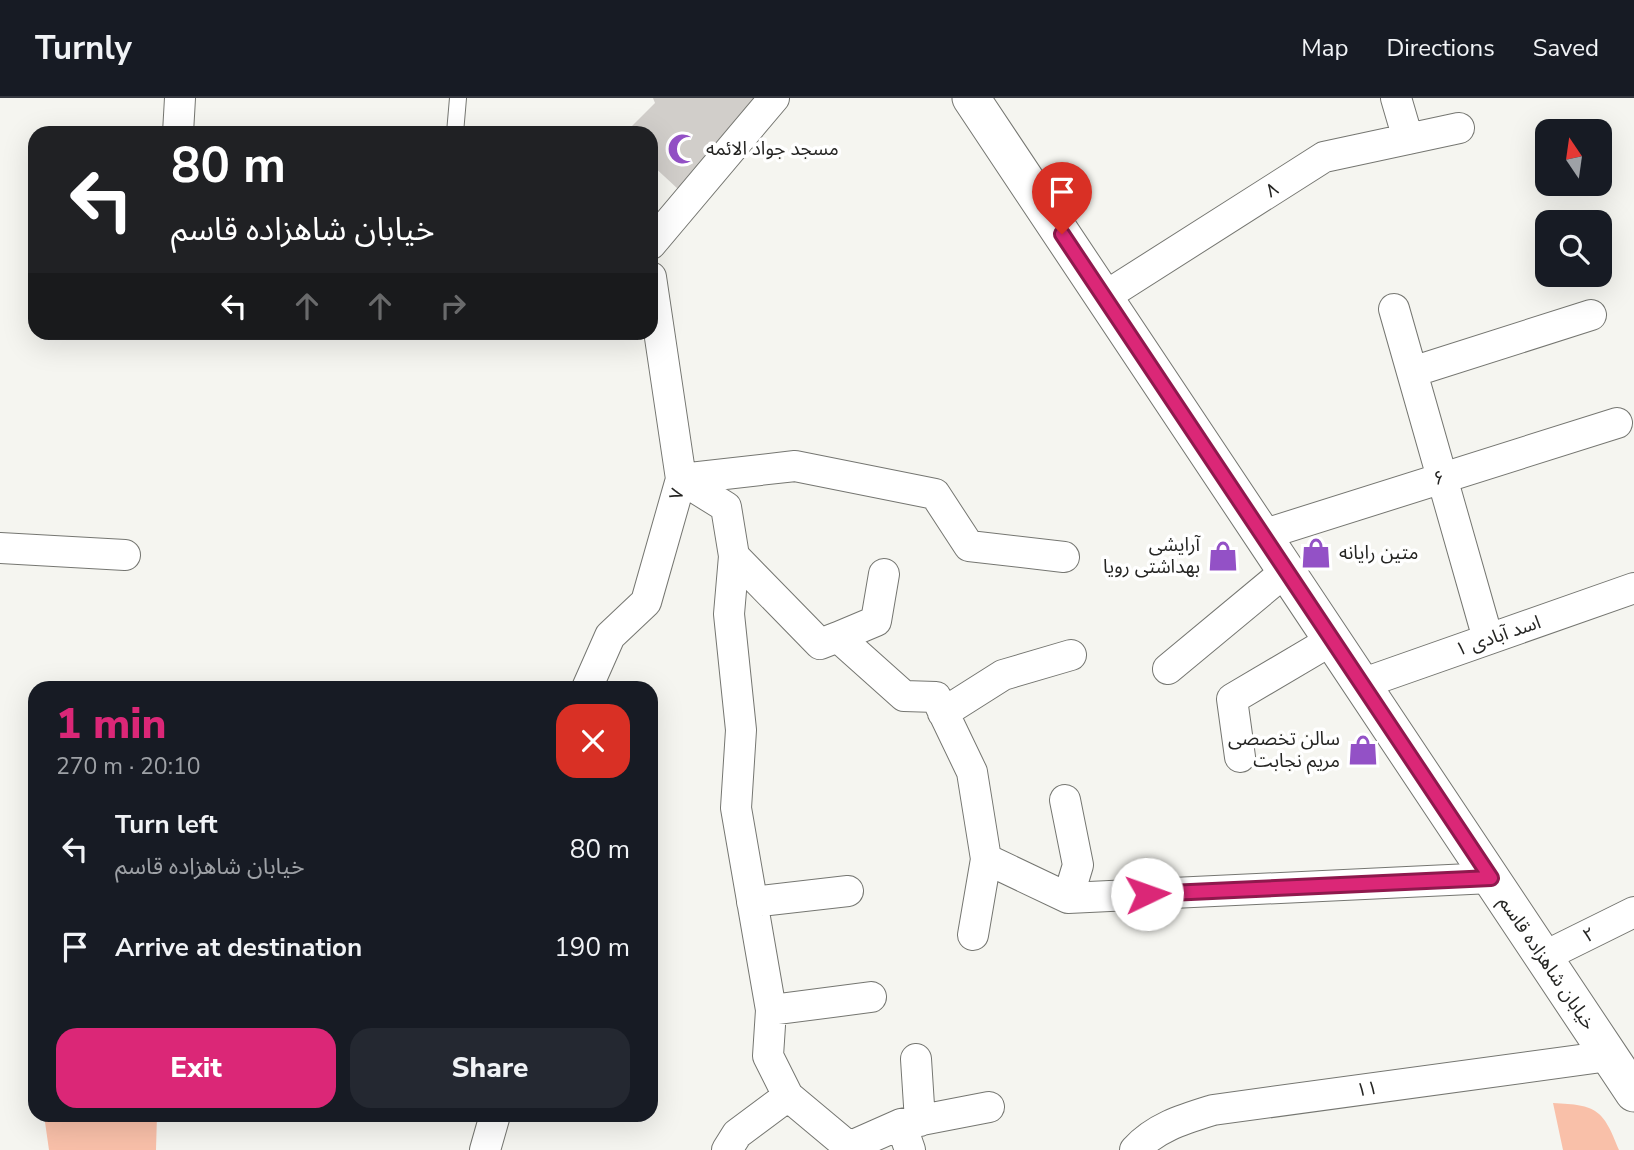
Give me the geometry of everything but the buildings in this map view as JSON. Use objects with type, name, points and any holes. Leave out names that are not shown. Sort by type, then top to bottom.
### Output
[{"type":"street","points":[[178,126],[180,98]]},
{"type":"street","points":[[658,236],[774,98]]},
{"type":"street","points":[[1396,98],[1408,139]]},
{"type":"street","name":"خیابان شاهزاده قاسم","points":[[982,101],[1104,297],[1634,1093]]},
{"type":"street","name":"۸","points":[[1104,297],[1324,158],[1459,128]]},
{"type":"street","points":[[1394,309],[1488,639]]},
{"type":"street","points":[[1412,372],[1591,315]]},
{"type":"street","name":"۷","points":[[590,681],[610,636],[646,602],[681,479],[658,324]]},
{"type":"street","name":"۶","points":[[1262,535],[1617,423]]},
{"type":"street","points":[[681,479],[795,466],[935,495],[969,546],[1064,557]]},
{"type":"street","points":[[681,479],[726,507],[734,556],[729,614],[741,730],[736,808],[771,1010],[768,1056],[788,1096],[849,1147],[989,1107]]},
{"type":"street","points":[[0,548],[125,555]]},
{"type":"street","points":[[734,556],[820,644],[876,621],[884,574]]},
{"type":"street","points":[[1168,669],[1286,571]]},
{"type":"street","name":"اسد آبادی ۱","points":[[1361,684],[1634,588]]},
{"type":"street","points":[[838,637],[904,696],[936,697],[972,772],[986,859],[973,935]]},
{"type":"street","points":[[1240,757],[1232,699],[1332,640]]},
{"type":"street","points":[[943,713],[1003,675],[1070,656]]},
{"type":"street","points":[[1065,800],[1078,865],[1068,898]]},
{"type":"street","points":[[986,859],[1068,898],[1491,878]]},
{"type":"street","points":[[752,902],[848,891]]},
{"type":"street","name":"۲","points":[[1543,957],[1634,912]]},
{"type":"street","points":[[771,1010],[871,997]]},
{"type":"street","name":"۱۱","points":[[1135,1150],[1146,1138],[1180,1120],[1213,1110],[1609,1056]]},
{"type":"street","points":[[910,1131],[916,1059]]},
{"type":"street","points":[[727,1150],[737,1134],[788,1096]]},
{"type":"street","points":[[485,1150],[493,1122]]},
{"type":"lane","points":[[456,126],[458,98]]},
{"type":"shaded area","points":[[1553,1103],[1580,1105],[1596,1112],[1608,1126],[1619,1150],[1563,1150]]},
{"type":"shaded area","points":[[45,1122],[157,1122],[156,1150],[49,1150]]},
{"type":"place","name":"مسجد جواد الائمه","points":[[683,149]]},
{"type":"place","name":"متین رایانه","points":[[1316,553]]},
{"type":"place","name":"آرایشی بهداشتی رویا","points":[[1223,556]]},
{"type":"place","name":"سالن تخصصی مریم نجابت","points":[[1363,750]]},
{"type":"route","points":[[1062,234],[1491,878],[1147,894]]}]
